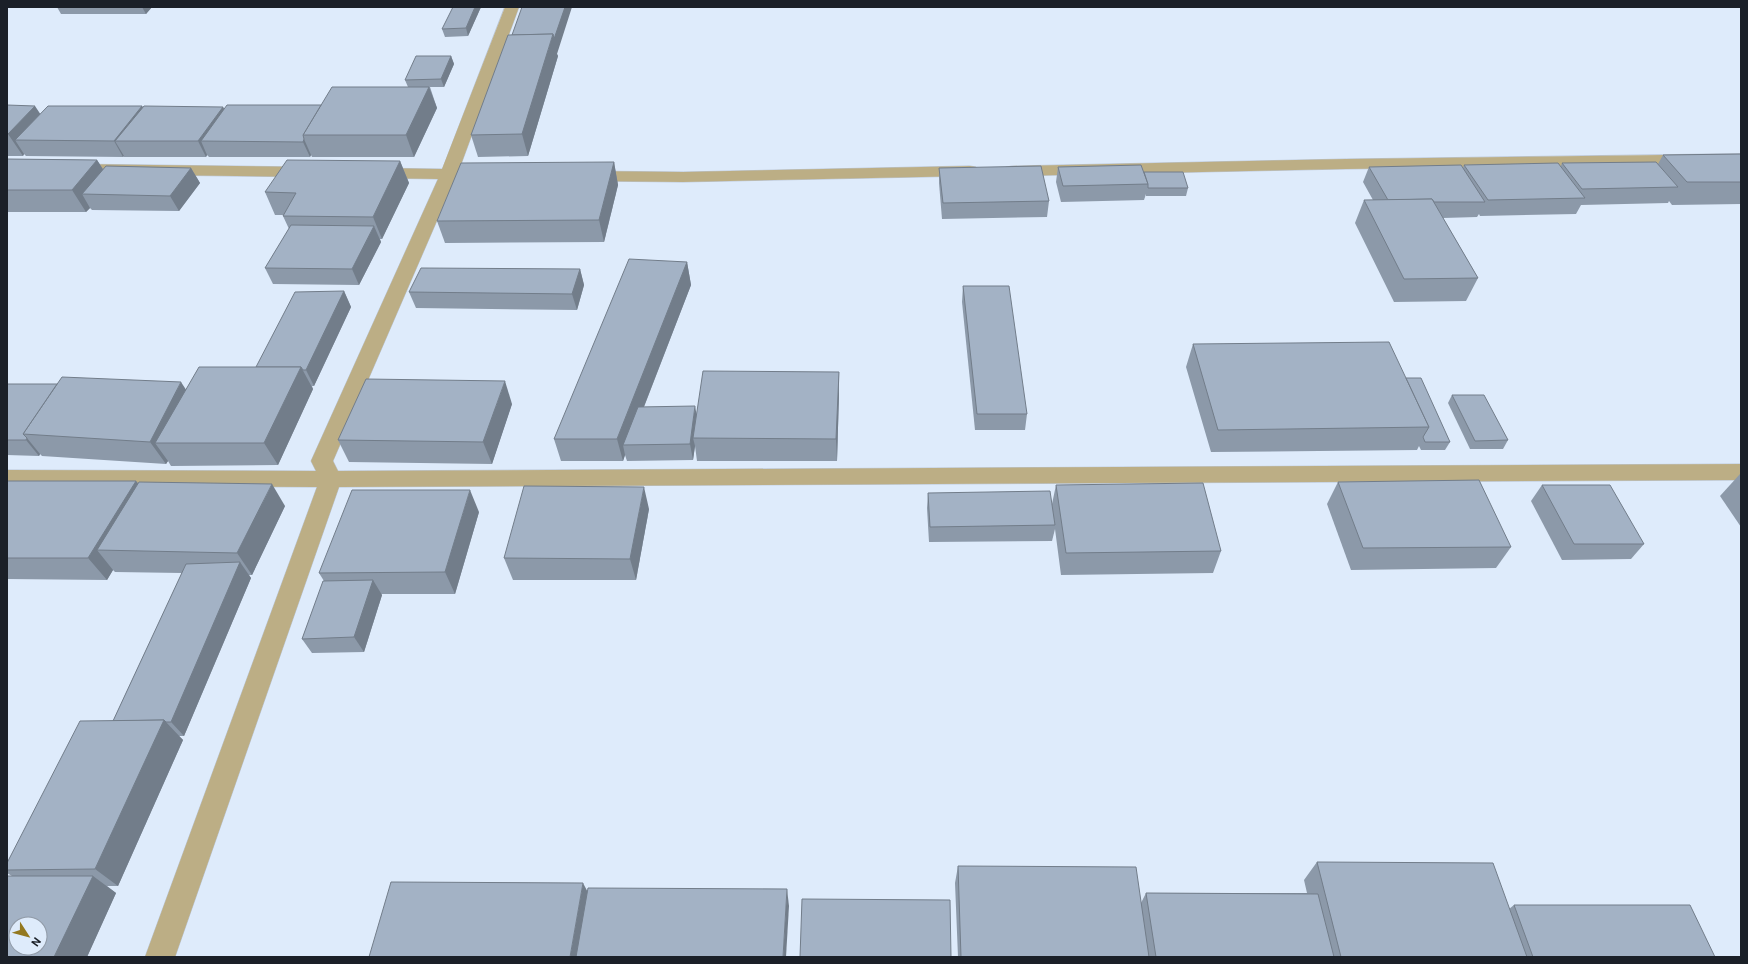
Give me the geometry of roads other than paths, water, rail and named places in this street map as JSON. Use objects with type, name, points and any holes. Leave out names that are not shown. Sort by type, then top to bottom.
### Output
[{"type":"street","points":[[160,957],[331,479],[322,461],[449,174],[512,7]]},
{"type":"street","points":[[568,176],[683,177],[1346,164],[1741,159]]},
{"type":"street","points":[[53,168],[322,172]]},
{"type":"street","points":[[361,173],[500,175]]},
{"type":"street","points":[[7,478],[331,479],[1741,472]]}]
